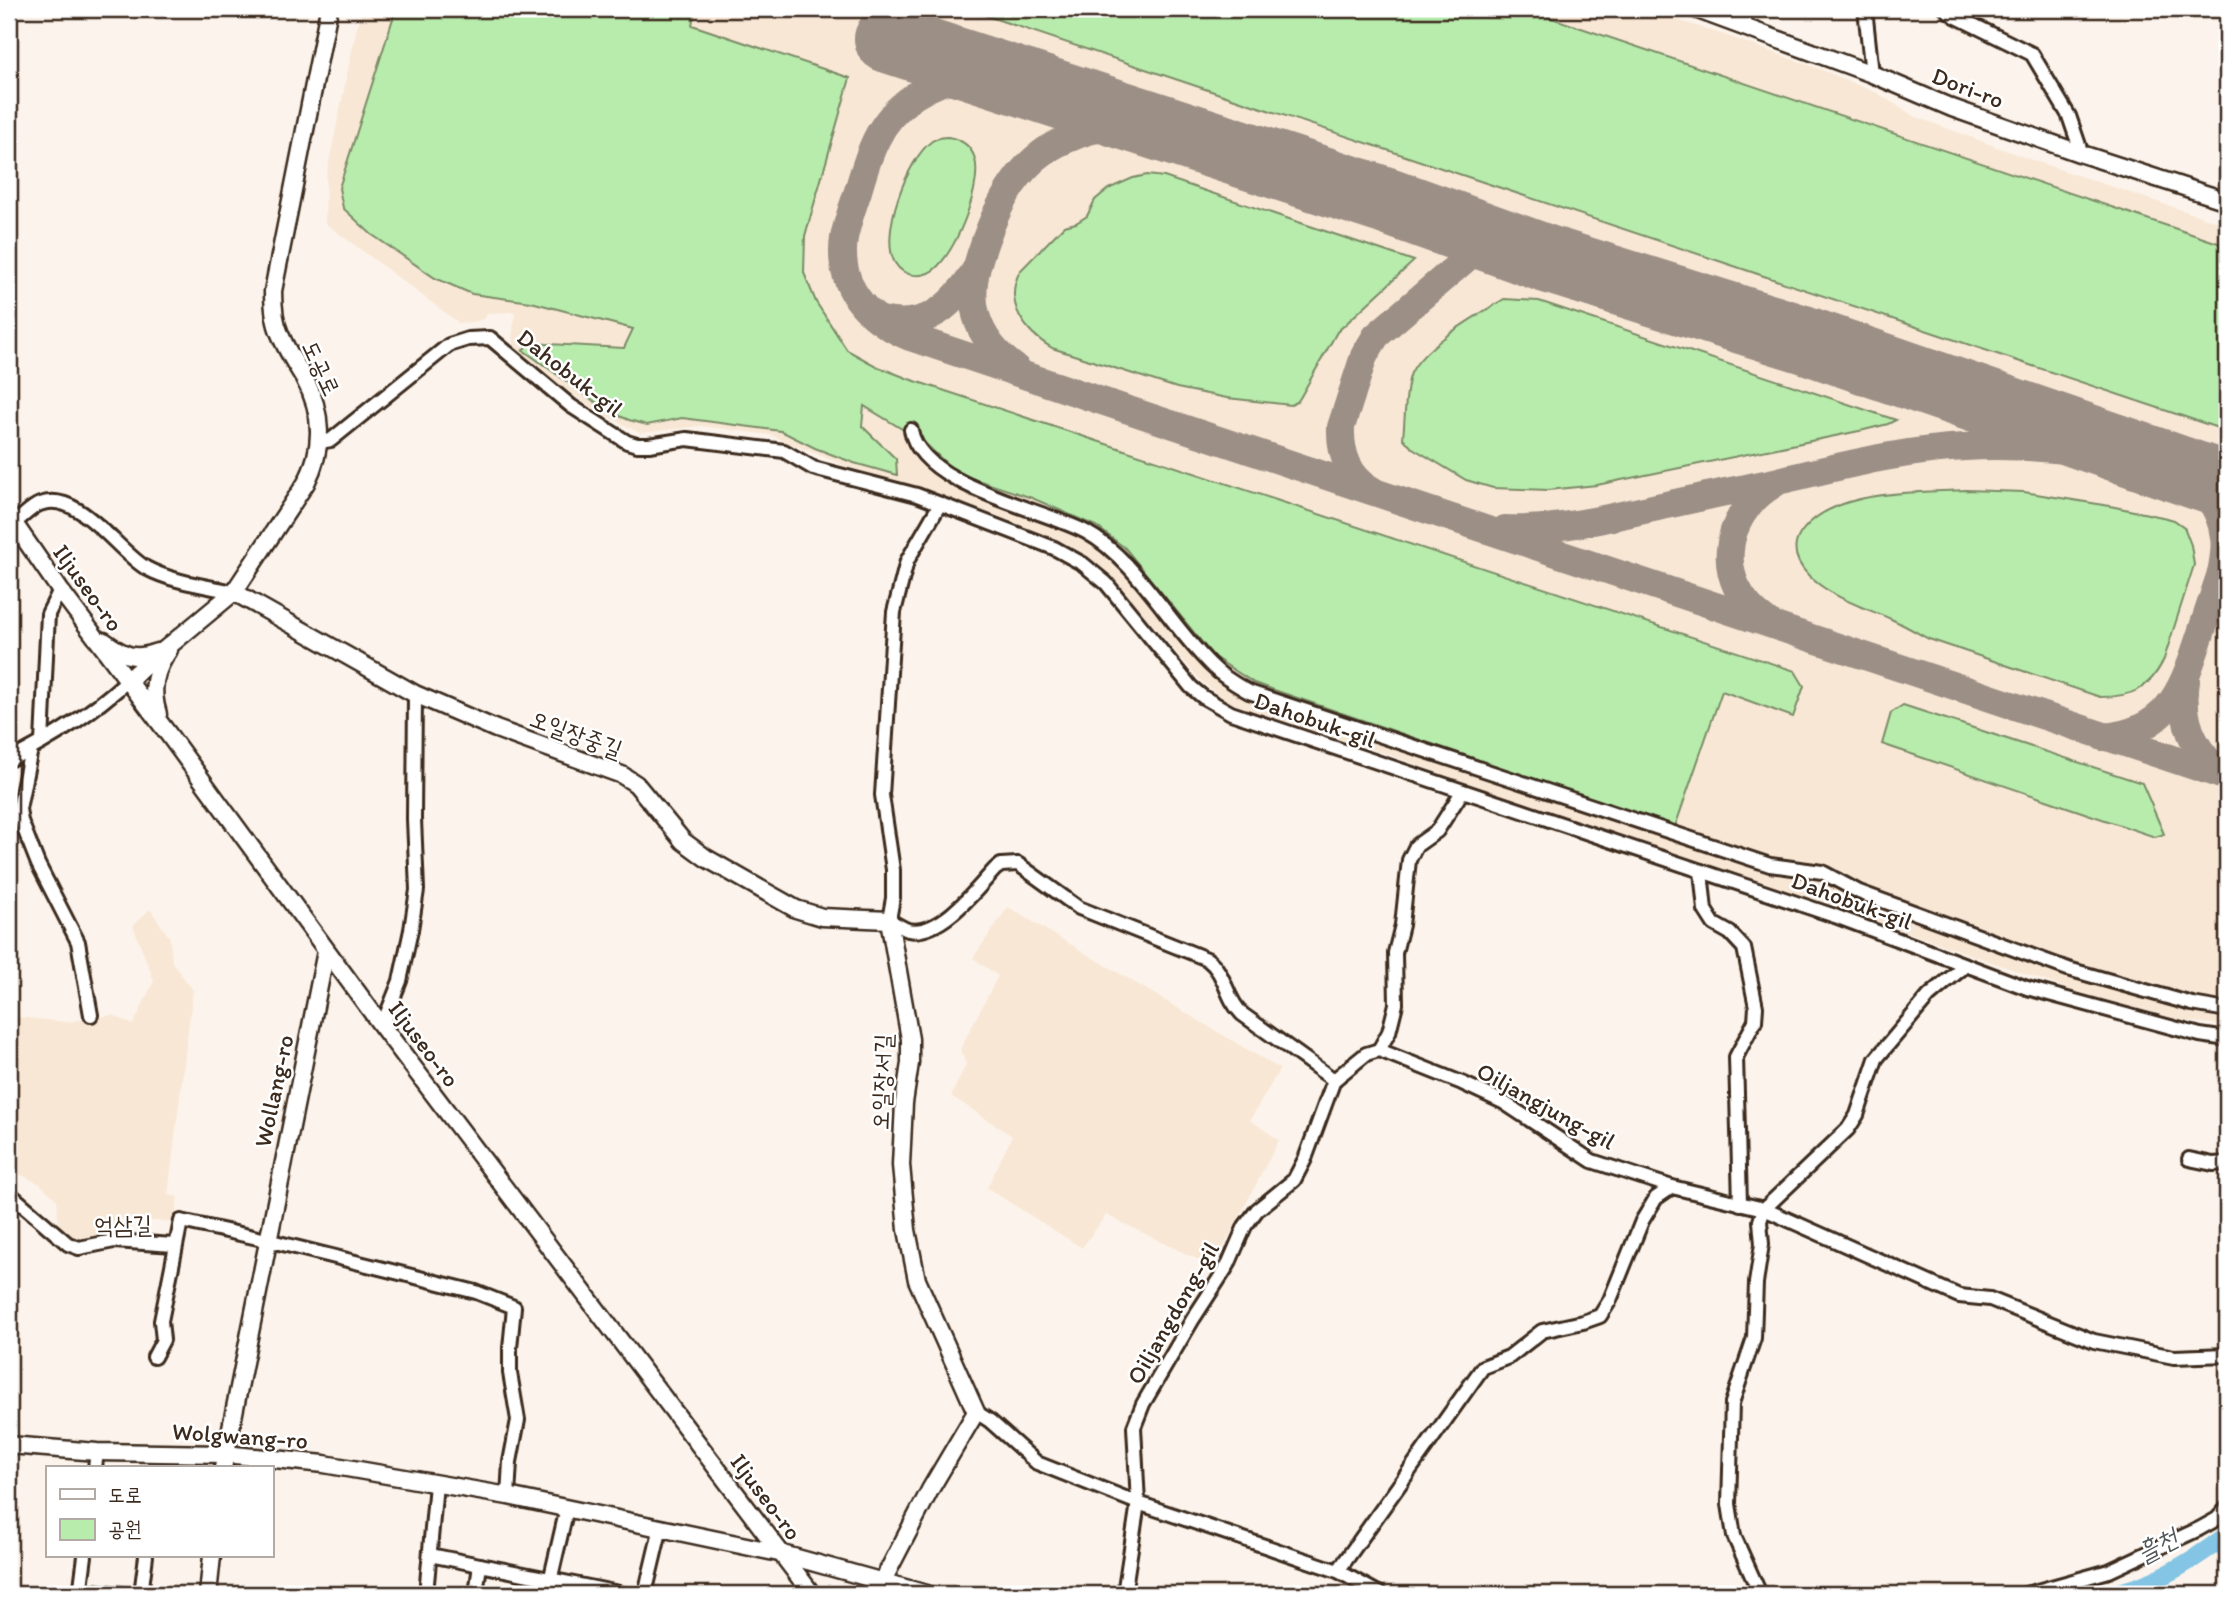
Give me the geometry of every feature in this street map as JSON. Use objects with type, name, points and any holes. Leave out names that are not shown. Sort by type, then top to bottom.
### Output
[{"type":"street","name":"도공로","points":[[128,680],[234,592],[288,511],[326,441],[315,402],[279,333],[273,291],[329,9]]},
{"type":"street","name":"Dori-ro","points":[[1695,9],[1872,74],[1952,108],[2227,201]]},
{"type":"street","points":[[1742,9],[1746,26]]},
{"type":"street","points":[[1865,9],[1872,74]]},
{"type":"street","points":[[1946,9],[2032,54],[2069,116],[2082,154]]},
{"type":"street","name":"Dahobuk-gil","points":[[326,441],[449,345],[468,339],[490,338],[571,406],[627,442],[649,445],[687,439],[772,448],[784,451],[813,468],[916,495],[1054,548],[1083,564],[1106,583],[1191,687],[1231,713],[1835,916],[2027,989],[2200,1035],[2227,1039]]},
{"type":"street","points":[[911,430],[912,439],[928,458],[957,481],[1069,524],[1103,544],[1134,574],[1203,658],[1216,671],[1249,692],[1762,862],[1822,872],[1859,892],[2068,969],[2192,1004],[2227,1010]]},
{"type":"street","points":[[11,520],[40,503],[59,502],[78,509],[126,554],[147,568],[175,580],[234,592]]},
{"type":"street","name":"오일장서길","points":[[940,504],[907,561],[894,612],[882,795],[893,870],[893,898],[888,920],[910,1039],[901,1165],[907,1230],[917,1280],[970,1393],[976,1412]]},
{"type":"street","name":"Iljuseo-ro","points":[[11,520],[382,1027],[812,1594]]},
{"type":"street","points":[[60,590],[48,614],[37,745],[19,809],[38,864],[78,942],[91,1015]]},
{"type":"street","name":"오일장중길","points":[[234,592],[415,694],[496,729],[622,775],[636,785],[683,841],[706,858],[796,909],[822,917],[888,920]]},
{"type":"street","points":[[84,623],[120,652],[134,657],[156,652],[179,636]]},
{"type":"street","points":[[169,735],[159,718],[152,691],[163,659],[179,636]]},
{"type":"street","points":[[9,760],[80,720],[128,680]]},
{"type":"street","points":[[382,1027],[400,981],[417,890],[414,819],[415,694]]},
{"type":"street","points":[[888,920],[909,930],[937,924],[950,917],[995,869],[1002,865],[1018,864],[1079,908],[1207,959],[1223,976],[1227,995],[1242,1014],[1334,1080],[1366,1054],[1379,1050],[1389,1032],[1396,1004],[1395,953],[1402,925],[1409,860],[1416,845],[1437,831],[1462,792]]},
{"type":"street","points":[[1701,871],[1705,910],[1714,924],[1730,933],[1744,948],[1756,1007],[1755,1021],[1736,1057],[1740,1204]]},
{"type":"street","name":"Wollang-ro","points":[[224,1461],[326,951]]},
{"type":"street","points":[[1760,1594],[1734,1536],[1729,1504],[1732,1403],[1754,1338],[1756,1283],[1762,1244],[1760,1221],[1764,1209],[1848,1129],[1857,1115],[1875,1059],[1929,996],[1966,965]]},
{"type":"street","name":"Oiljangjung-gil","points":[[1379,1050],[1503,1102],[1592,1161],[1672,1187],[1764,1209],[1959,1296],[1990,1300],[2094,1341],[2174,1357],[2227,1355]]},
{"type":"street","name":"Oiljangdong-gil","points":[[1124,1594],[1138,1503],[1134,1427],[1143,1404],[1228,1265],[1245,1226],[1257,1210],[1294,1180],[1305,1159],[1334,1080]]},
{"type":"street","points":[[2189,1159],[2213,1164],[2227,1163]]},
{"type":"street","points":[[1338,1571],[1483,1367],[1509,1357],[1542,1331],[1600,1316],[1610,1300],[1642,1220],[1656,1198],[1672,1187]]},
{"type":"street","name":"억삼길","points":[[9,1193],[68,1244],[79,1248],[114,1241],[174,1245]]},
{"type":"street","points":[[154,1357],[163,1339],[161,1321],[174,1245],[181,1222],[267,1240],[476,1292],[514,1307],[510,1373],[518,1420],[510,1462],[508,1496]]},
{"type":"street","points":[[880,1588],[931,1489],[976,1412],[1037,1463],[1138,1503],[1338,1571],[1380,1594]]},
{"type":"street","name":"Wolgwang-ro","points":[[9,1445],[96,1460],[324,1464],[508,1496],[660,1527],[779,1553],[880,1588],[927,1594]]},
{"type":"street","points":[[426,1594],[436,1484]]},
{"type":"street","points":[[549,1588],[567,1508]]},
{"type":"street","points":[[2026,1594],[2109,1571],[2200,1529],[2223,1515],[2227,1508]]},
{"type":"street","points":[[645,1594],[660,1527]]},
{"type":"street","points":[[430,1555],[480,1565],[549,1588],[624,1594]]},
{"type":"street","points":[[85,1558],[80,1592],[123,1594]]},
{"type":"street","points":[[141,1594],[146,1558]]},
{"type":"street","points":[[208,1594],[212,1558]]},
{"type":"street","points":[[476,1594],[480,1565]]},
{"type":"shaded area","points":[[363,9],[1643,9],[1820,69],[1877,93],[1914,116],[2032,160],[2227,225],[2227,1026],[2185,1021],[2070,990],[1820,901],[1593,829],[1384,753],[1255,712],[1225,700],[1202,682],[1101,567],[1067,544],[965,504],[845,466],[770,435],[701,426],[640,433],[595,410],[517,351],[512,341],[515,312],[488,313],[484,319],[459,323],[325,223],[326,177],[356,31]]},
{"type":"shaded area","points":[[1008,907],[1280,1069],[1250,1120],[1279,1140],[1213,1267],[1106,1215],[1082,1248],[987,1188],[1012,1136],[951,1096],[966,1064],[960,1049],[998,976],[973,958]]},
{"type":"shaded area","points":[[150,909],[170,938],[172,962],[193,990],[168,1195],[178,1197],[174,1222],[120,1219],[100,1238],[77,1239],[59,1231],[57,1200],[40,1184],[11,1170],[14,1154],[9,1132],[9,1016],[66,1022],[113,1015],[133,1025],[154,981],[133,926]]},
{"type":"green space","points":[[396,9],[695,9],[692,25],[850,78],[805,236],[804,273],[816,302],[847,350],[876,366],[909,379],[1795,671],[1804,686],[1793,717],[1722,691],[1675,827],[1254,683],[1214,657],[1125,548],[1096,526],[1032,498],[956,473],[925,443],[864,406],[862,426],[896,459],[897,475],[854,463],[781,431],[682,418],[647,425],[608,411],[523,350],[529,343],[624,348],[633,329],[531,302],[472,294],[435,278],[371,234],[343,208],[339,188]]},
{"type":"green space","points":[[966,9],[1525,9],[2227,246],[2227,431]]},
{"type":"green space","points":[[948,137],[964,144],[975,159],[975,185],[971,200],[960,231],[945,258],[927,274],[909,274],[895,263],[891,250],[893,217],[898,198],[913,164],[923,150],[934,140]]},
{"type":"green space","points":[[1147,175],[1164,177],[1414,261],[1337,332],[1300,398],[1291,405],[1227,398],[1177,388],[1052,348],[1033,334],[1020,316],[1014,294],[1020,271],[1064,226],[1087,216],[1095,200],[1108,189]]},
{"type":"green space","points":[[1504,299],[1539,301],[1896,420],[1864,430],[1597,485],[1548,490],[1493,488],[1466,480],[1411,447],[1403,438],[1409,379],[1427,352]]},
{"type":"green space","points":[[1966,490],[2024,492],[2110,506],[2167,518],[2184,527],[2191,545],[2194,565],[2164,659],[2153,678],[2131,693],[2100,697],[1929,639],[1828,591],[1810,577],[1799,562],[1796,546],[1800,534],[1814,519],[1832,508],[1876,496]]},
{"type":"green space","points":[[1903,705],[2142,783],[2164,834],[2155,837],[1882,744],[1891,713]]},
{"type":"waterway","name":"흘천","points":[[2109,1594],[2125,1591],[2171,1572],[2227,1535]]},
{"type":"taxiway","points":[[1002,77],[955,78],[927,89],[914,96],[892,115],[873,146],[847,226],[843,256],[845,272],[858,299],[868,311],[895,330],[2227,777]]},
{"type":"taxiway","points":[[1017,369],[997,352],[987,338],[976,315],[973,297],[983,247],[996,214],[1013,184],[1023,171],[1049,148],[1080,134],[1122,126],[1180,133]]},
{"type":"taxiway","points":[[1372,490],[1357,479],[1347,463],[1342,446],[1341,427],[1364,356],[1376,336],[1468,257],[1497,251],[1517,252],[1547,259]]},
{"type":"taxiway","points":[[882,320],[913,322],[938,312],[958,293],[976,269]]},
{"type":"taxiway","points":[[1505,529],[1552,527],[1600,520],[1873,459],[1942,449],[1994,446],[2051,449],[2108,456],[2192,474]]},
{"type":"taxiway","points":[[2172,469],[2200,487],[2218,515],[2225,541],[2222,570]]},
{"type":"taxiway","points":[[1766,621],[1749,606],[1737,588],[1731,570],[1730,551],[1734,532],[1743,514],[1756,498],[1774,484]]},
{"type":"taxiway","points":[[2103,737],[2124,734],[2142,727],[2156,718],[2177,694],[2192,661],[2227,561]]},
{"type":"taxiway","points":[[2186,681],[2185,708],[2191,733],[2203,755],[2223,774]]},
{"type":"runway","points":[[888,39],[1387,201],[1547,259],[1803,339],[2227,486]]}]
